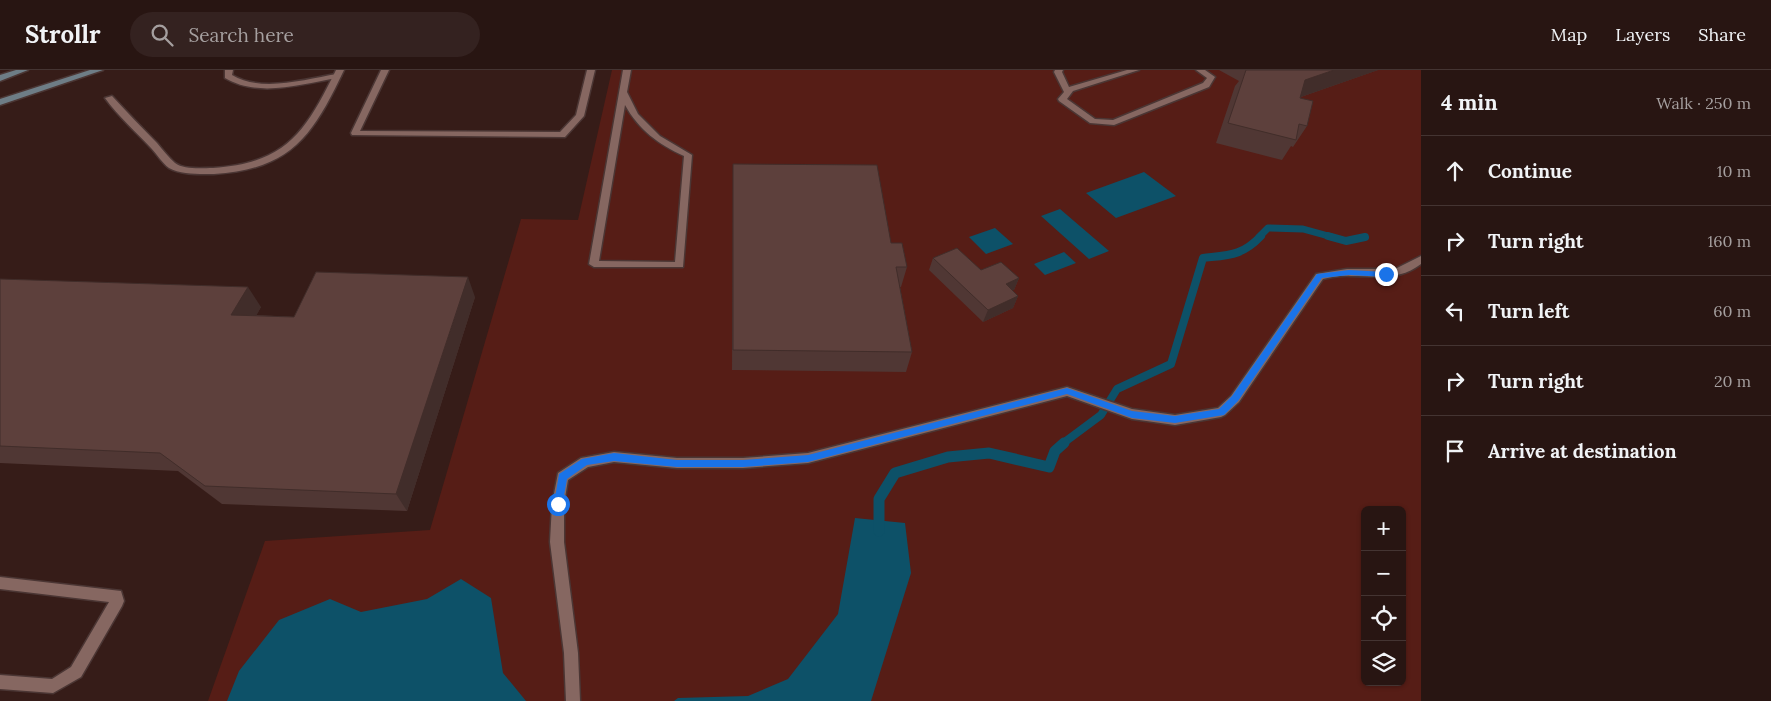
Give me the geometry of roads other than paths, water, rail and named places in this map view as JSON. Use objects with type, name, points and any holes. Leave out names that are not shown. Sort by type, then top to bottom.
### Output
[{"type":"main road","points":[[0,78],[23,70]]},
{"type":"main road","points":[[0,102],[99,70]]},
{"type":"street","points":[[109,98],[173,166],[186,171],[224,170],[254,163],[276,154],[301,138],[312,125],[338,73]]},
{"type":"lane","points":[[230,70],[228,76],[236,83],[268,86],[338,73]]},
{"type":"lane","points":[[385,70],[355,133],[562,135],[580,116],[591,70]]},
{"type":"lane","points":[[623,92],[629,107],[643,128],[667,146],[688,155],[680,265],[594,264],[623,92],[627,70]]},
{"type":"lane","points":[[1059,70],[1058,72],[1068,92]]},
{"type":"lane","points":[[1135,70],[1068,92],[1062,99],[1093,121],[1114,123],[1206,85],[1211,77],[1200,70]]},
{"type":"lane","points":[[573,701],[571,653],[557,542],[558,504],[562,477],[585,462],[614,457],[677,463],[743,463],[808,458],[1067,391],[1132,414],[1175,420],[1221,412],[1235,399],[1320,276],[1349,272],[1386,274],[1409,269],[1421,259]]},
{"type":"lane","points":[[0,583],[116,596],[117,601],[76,672],[52,686],[0,682]]},
{"type":"water","points":[[1144,172],[1176,196],[1116,218],[1086,193]]},
{"type":"water","points":[[1060,209],[1109,251],[1089,259],[1041,216]]},
{"type":"water","points":[[995,228],[1013,244],[986,254],[969,237]]},
{"type":"water","points":[[1064,252],[1076,263],[1045,275],[1034,264]]},
{"type":"water","points":[[855,518],[905,523],[911,573],[871,701],[674,701],[678,698],[748,696],[788,679],[838,614]]},
{"type":"water","points":[[461,579],[491,598],[503,673],[526,701],[227,701],[239,671],[279,620],[330,599],[361,612],[427,599]]},
{"type":"waterway","points":[[1259,237],[1268,228],[1303,229],[1332,237]]},
{"type":"waterway","points":[[1062,444],[1101,415],[1117,389],[1171,364],[1203,258],[1228,255],[1241,251],[1261,236]]},
{"type":"waterway","points":[[1328,236],[1346,241],[1365,237]]},
{"type":"waterway","points":[[879,531],[879,499],[895,473],[948,457],[989,453],[1049,467],[1055,451],[1064,443]]}]
